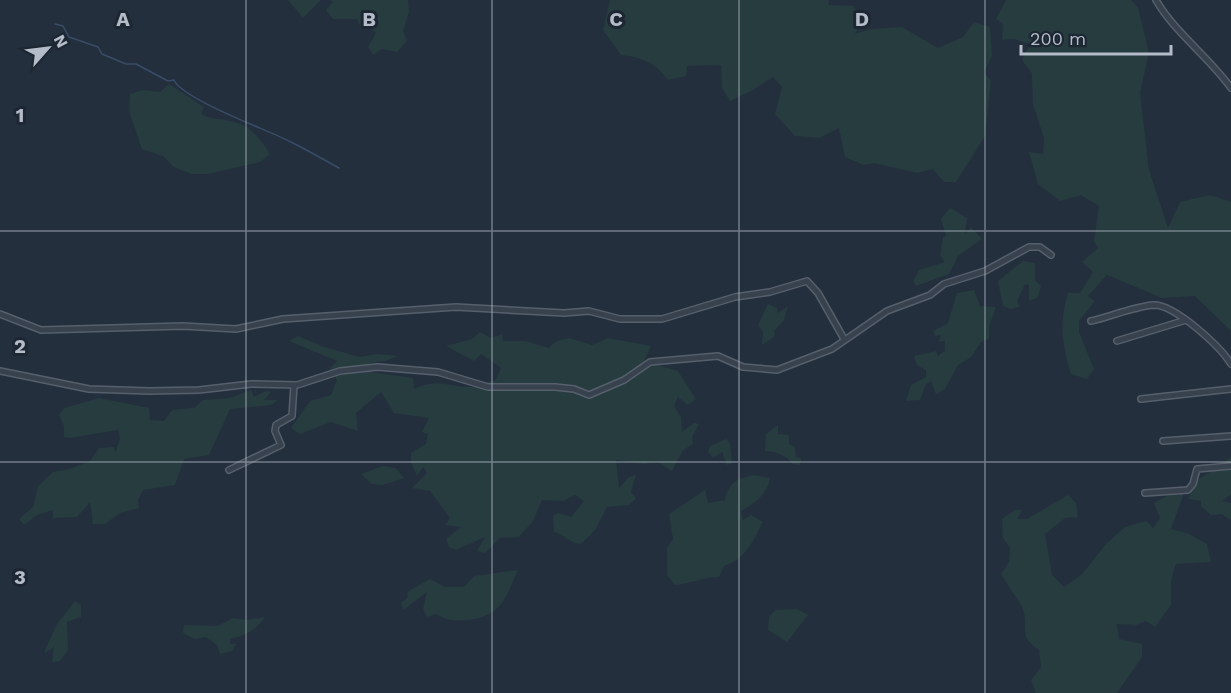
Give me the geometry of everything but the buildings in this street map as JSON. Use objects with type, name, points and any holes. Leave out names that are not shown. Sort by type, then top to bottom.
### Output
[{"type":"street","points":[[1156,0],[1182,34],[1200,50],[1231,88]]},
{"type":"street","points":[[0,371],[89,389],[186,391],[251,384],[294,385],[340,371],[377,367],[438,372],[488,387],[555,387],[574,389],[589,395],[624,380],[650,362],[718,356],[744,368],[777,370],[832,350],[844,339],[887,311],[930,295],[944,284],[985,271],[1029,247],[1040,247],[1050,255]]},
{"type":"street","points":[[0,314],[41,330],[183,326],[236,329],[283,319],[456,307],[564,314],[589,311],[620,319],[662,319],[725,299],[770,292],[807,281],[818,293],[844,339]]},
{"type":"street","points":[[1091,321],[1156,305],[1186,320],[1220,346],[1231,364]]},
{"type":"street","points":[[1118,340],[1186,320]]},
{"type":"street","points":[[229,470],[281,445],[275,431],[276,425],[292,416],[294,385]]},
{"type":"street","points":[[1141,399],[1231,389]]},
{"type":"street","points":[[1163,441],[1231,436]]},
{"type":"street","points":[[1145,493],[1188,490],[1193,484],[1197,470],[1231,466]]},
{"type":"green space","points":[[288,0],[321,0],[303,18]]},
{"type":"green space","points":[[330,0],[408,0],[409,12],[403,31],[407,41],[397,52],[382,49],[373,55],[368,47],[376,33],[369,27],[360,26],[357,19],[333,19],[326,10],[333,2]]},
{"type":"green space","points":[[610,0],[829,0],[828,5],[853,6],[863,18],[855,34],[871,29],[902,27],[938,48],[963,37],[974,22],[990,27],[992,56],[984,72],[991,81],[985,136],[956,182],[944,182],[933,169],[917,173],[874,163],[864,165],[845,157],[839,128],[819,138],[795,136],[775,114],[782,87],[773,77],[730,101],[722,88],[721,65],[687,66],[686,76],[668,80],[648,62],[621,55],[603,30]]},
{"type":"green space","points":[[1006,0],[1131,0],[1138,8],[1149,53],[1140,93],[1149,170],[1168,228],[1180,202],[1210,195],[1231,202],[1231,331],[1195,296],[1162,298],[1107,275],[1088,296],[1095,301],[1079,321],[1079,332],[1094,369],[1087,379],[1071,374],[1065,353],[1063,315],[1068,293],[1080,293],[1093,272],[1082,262],[1098,248],[1094,241],[1099,206],[1081,195],[1060,201],[1038,184],[1029,152],[1043,154],[1044,138],[1033,104],[1032,74],[1022,60],[1030,44],[1014,39],[1002,40],[1003,24],[996,19]]},
{"type":"green space","points":[[169,84],[204,107],[201,114],[243,125],[249,129],[270,154],[260,162],[207,174],[191,174],[174,167],[163,156],[142,149],[129,111],[130,94],[143,90],[160,92]]},
{"type":"green space","points":[[950,208],[967,218],[965,234],[971,227],[982,239],[958,256],[949,274],[916,286],[913,281],[919,270],[945,262],[940,255],[943,238],[946,235],[941,219]]},
{"type":"green space","points":[[1023,261],[1035,263],[1035,280],[1041,286],[1037,298],[1029,301],[1029,285],[1025,284],[1017,301],[1020,307],[1010,309],[1003,306],[998,281]]},
{"type":"green space","points":[[974,290],[980,306],[996,307],[989,326],[989,339],[981,342],[971,357],[958,365],[945,389],[936,394],[931,381],[926,384],[920,400],[906,401],[911,385],[926,377],[926,370],[917,365],[914,356],[936,351],[938,356],[945,351],[945,341],[939,342],[941,335],[935,336],[933,331],[948,323],[957,293]]},
{"type":"green space","points":[[768,304],[777,308],[778,313],[788,306],[784,320],[774,331],[775,336],[762,345],[763,332],[758,325]]},
{"type":"green space","points":[[480,332],[491,338],[502,334],[503,341],[525,341],[549,348],[555,342],[569,338],[592,345],[608,338],[651,346],[644,361],[678,371],[696,399],[688,405],[678,397],[674,406],[681,417],[682,432],[694,423],[699,424],[692,437],[693,444],[683,450],[672,471],[658,462],[643,464],[616,460],[619,488],[629,477],[636,475],[631,492],[636,498],[629,505],[607,507],[595,530],[581,544],[554,532],[553,516],[559,513],[571,517],[584,501],[575,495],[563,501],[542,500],[533,521],[519,537],[500,538],[485,553],[477,551],[485,537],[456,550],[449,547],[446,539],[461,527],[445,525],[450,518],[430,491],[412,488],[427,473],[423,467],[417,476],[411,462],[411,453],[426,444],[428,434],[422,432],[429,418],[394,413],[381,392],[356,413],[358,431],[331,422],[300,434],[291,428],[310,401],[331,395],[337,380],[330,368],[337,361],[289,341],[298,336],[324,347],[360,357],[376,354],[398,356],[385,361],[369,363],[371,372],[413,378],[414,389],[437,383],[475,387],[495,381],[501,368],[481,354],[474,361],[446,346],[472,339]]},
{"type":"green space","points":[[251,390],[254,397],[266,391],[271,392],[264,400],[278,400],[271,405],[230,409],[209,455],[184,459],[175,485],[143,490],[138,500],[139,508],[120,513],[105,524],[93,524],[90,502],[77,517],[53,518],[53,510],[37,515],[24,525],[19,519],[33,507],[38,486],[53,472],[70,469],[90,461],[99,448],[114,447],[115,453],[120,439],[118,430],[64,437],[64,426],[59,415],[64,408],[99,398],[149,408],[150,420],[164,421],[172,410],[194,408],[203,400],[230,398]]},
{"type":"green space","points":[[778,425],[778,434],[789,435],[789,444],[795,447],[796,457],[801,458],[800,465],[792,464],[780,454],[765,451],[766,434]]},
{"type":"green space","points":[[726,439],[730,443],[732,463],[727,465],[722,452],[713,458],[708,452],[710,446]]},
{"type":"green space","points":[[1231,457],[1231,494],[1222,501],[1231,503],[1231,520],[1222,514],[1211,515],[1201,506],[1201,501],[1188,499],[1198,480]]},
{"type":"green space","points":[[383,466],[396,468],[404,478],[383,485],[372,484],[361,474]]},
{"type":"green space","points":[[755,475],[770,478],[763,494],[741,511],[743,520],[751,515],[763,522],[748,548],[738,559],[724,566],[719,577],[675,585],[667,575],[667,548],[673,539],[669,514],[705,490],[708,503],[725,500],[729,489],[735,482]]},
{"type":"green space","points":[[1175,492],[1184,493],[1171,529],[1189,534],[1207,544],[1211,562],[1176,564],[1171,581],[1171,605],[1155,627],[1146,621],[1136,625],[1117,624],[1119,639],[1142,644],[1142,657],[1117,693],[1036,693],[1031,680],[1041,667],[1039,650],[1025,635],[1022,607],[1001,574],[1009,562],[1010,548],[1003,538],[1002,519],[1015,510],[1022,510],[1017,519],[1027,519],[1068,495],[1076,503],[1078,517],[1065,518],[1045,534],[1052,575],[1064,587],[1082,574],[1106,544],[1125,527],[1146,521],[1153,528],[1160,518],[1154,503]]},
{"type":"green space","points":[[518,570],[501,604],[495,610],[479,618],[455,620],[436,614],[427,617],[423,609],[427,592],[403,610],[401,603],[408,597],[407,592],[430,579],[445,587],[464,587],[474,576]]},
{"type":"green space","points":[[75,601],[81,605],[81,617],[67,622],[68,650],[60,661],[52,662],[54,647],[45,653],[45,650],[57,624]]},
{"type":"green space","points":[[797,609],[808,615],[787,642],[768,630],[769,617],[776,610]]},
{"type":"green space","points":[[265,617],[250,632],[230,639],[230,644],[236,644],[232,651],[220,654],[217,645],[206,637],[195,639],[183,633],[184,625],[218,626],[233,618],[245,620]]},
{"type":"waterway","points":[[55,24],[63,26],[69,37],[98,47],[102,54],[126,64],[136,64],[168,81],[174,80],[180,88],[208,105],[291,142],[339,168]]}]
